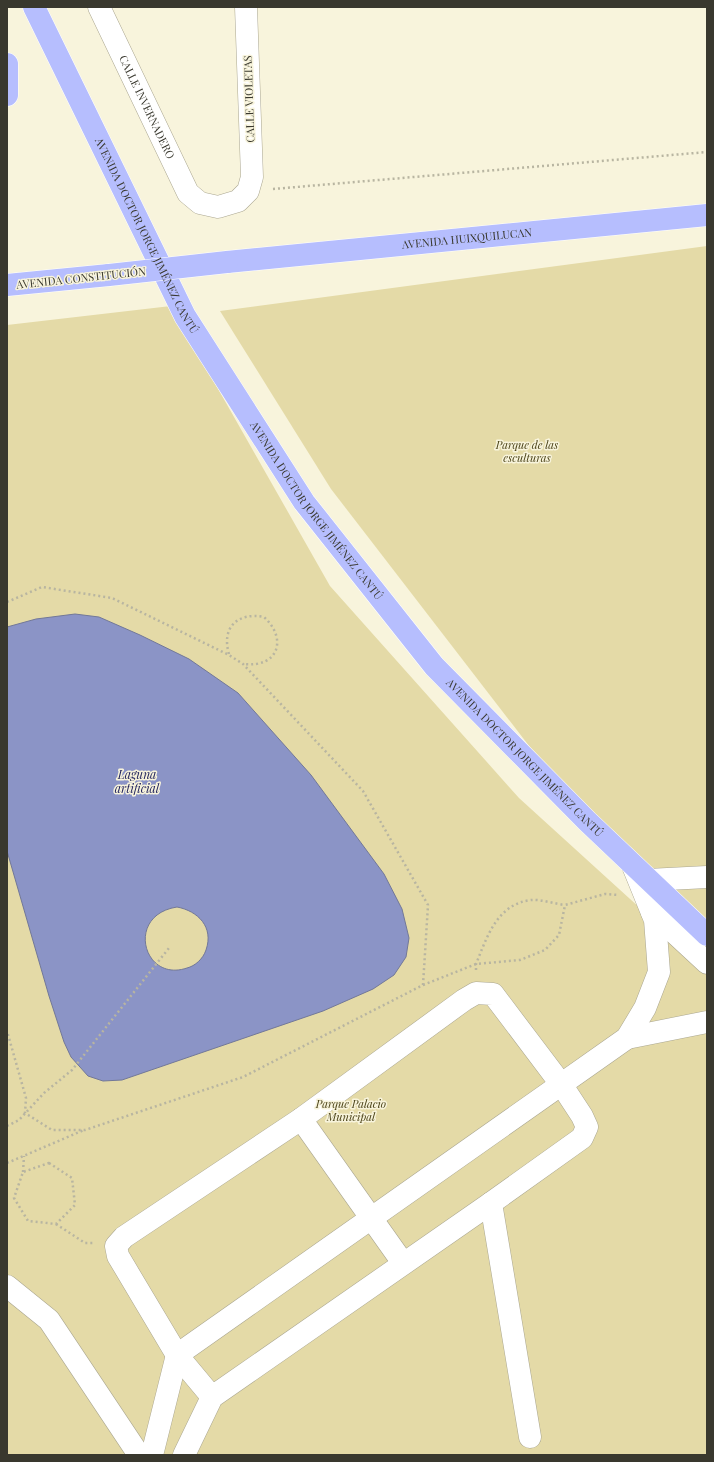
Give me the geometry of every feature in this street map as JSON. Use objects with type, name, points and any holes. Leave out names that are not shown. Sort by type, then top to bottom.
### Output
[{"type":"main road","name":"AVENIDA DOCTOR JORGE JIMÉNEZ CANTÚ","points":[[34,7],[185,316],[304,502],[434,666],[587,821],[707,935]]},
{"type":"main road","points":[[7,64],[7,95]]},
{"type":"main road","name":"AVENIDA HUIXQUILUCAN","points":[[227,262],[707,215]]},
{"type":"main road","name":"AVENIDA CONSTITUCIÓN","points":[[7,285],[227,262]]},
{"type":"street","name":"CALLE INVERNADERO","points":[[99,7],[188,193],[200,203],[218,207],[238,201],[248,191]]},
{"type":"street","name":"CALLE VIOLETAS","points":[[246,7],[252,176],[248,191]]},
{"type":"street","points":[[627,1038],[645,1008],[659,972],[655,920],[641,873],[707,877]]},
{"type":"street","points":[[652,912],[707,963]]},
{"type":"street","points":[[184,1455],[212,1397],[582,1138],[587,1128],[582,1116],[561,1084],[493,994],[476,992],[301,1119],[124,1237],[116,1246],[118,1256],[177,1354],[212,1397]]},
{"type":"street","points":[[152,1455],[177,1354],[627,1038],[707,1022]]},
{"type":"street","points":[[301,1119],[403,1263]]},
{"type":"street","points":[[491,1203],[530,1437]]},
{"type":"street","points":[[7,1286],[49,1320],[139,1455]]},
{"type":"path","points":[[248,191],[707,152]]},
{"type":"path","points":[[7,602],[42,587],[112,598],[229,655],[243,664],[363,791],[428,905],[423,985]]},
{"type":"path","points":[[229,655],[226,638],[229,628],[244,617],[254,615],[264,617],[276,632],[278,641],[276,650],[271,658],[263,664],[243,664]]},
{"type":"path","points":[[476,964],[495,920],[510,908],[532,900],[565,905],[605,894],[617,896],[623,894]]},
{"type":"path","points":[[7,1163],[85,1130],[243,1077],[423,985],[476,964],[520,960],[545,950],[559,935],[565,905]]},
{"type":"path","points":[[7,1126],[20,1120],[44,1093],[72,1070],[169,948]]},
{"type":"path","points":[[7,1031],[26,1098],[25,1113]]},
{"type":"path","points":[[25,1113],[52,1130],[85,1130]]},
{"type":"path","points":[[24,1156],[24,1172],[14,1198],[28,1221],[56,1224],[85,1243],[116,1246]]},
{"type":"path","points":[[24,1172],[49,1163],[72,1178],[75,1205],[56,1224]]},
{"type":"green space","name":"Parque de las esculturas","points":[[707,246],[707,935],[590,825],[331,489],[220,311]]},
{"type":"green space","name":"Parque Palacio Municipal","points":[[171,306],[330,586],[519,798],[707,969],[707,1455],[7,1455],[7,325]]},
{"type":"water","name":"Laguna artificial","points":[[75,614],[99,617],[189,659],[238,693],[311,775],[384,874],[402,909],[409,938],[406,957],[394,975],[373,989],[323,1011],[122,1080],[103,1081],[88,1076],[71,1057],[64,1042],[49,996],[7,851],[7,627],[36,619]],"holes":[[[177,907],[185,909],[198,916],[202,921],[206,927],[208,942],[205,953],[196,964],[187,968],[172,970],[160,966],[151,957],[146,946],[146,934],[150,922],[161,913]]]}]
